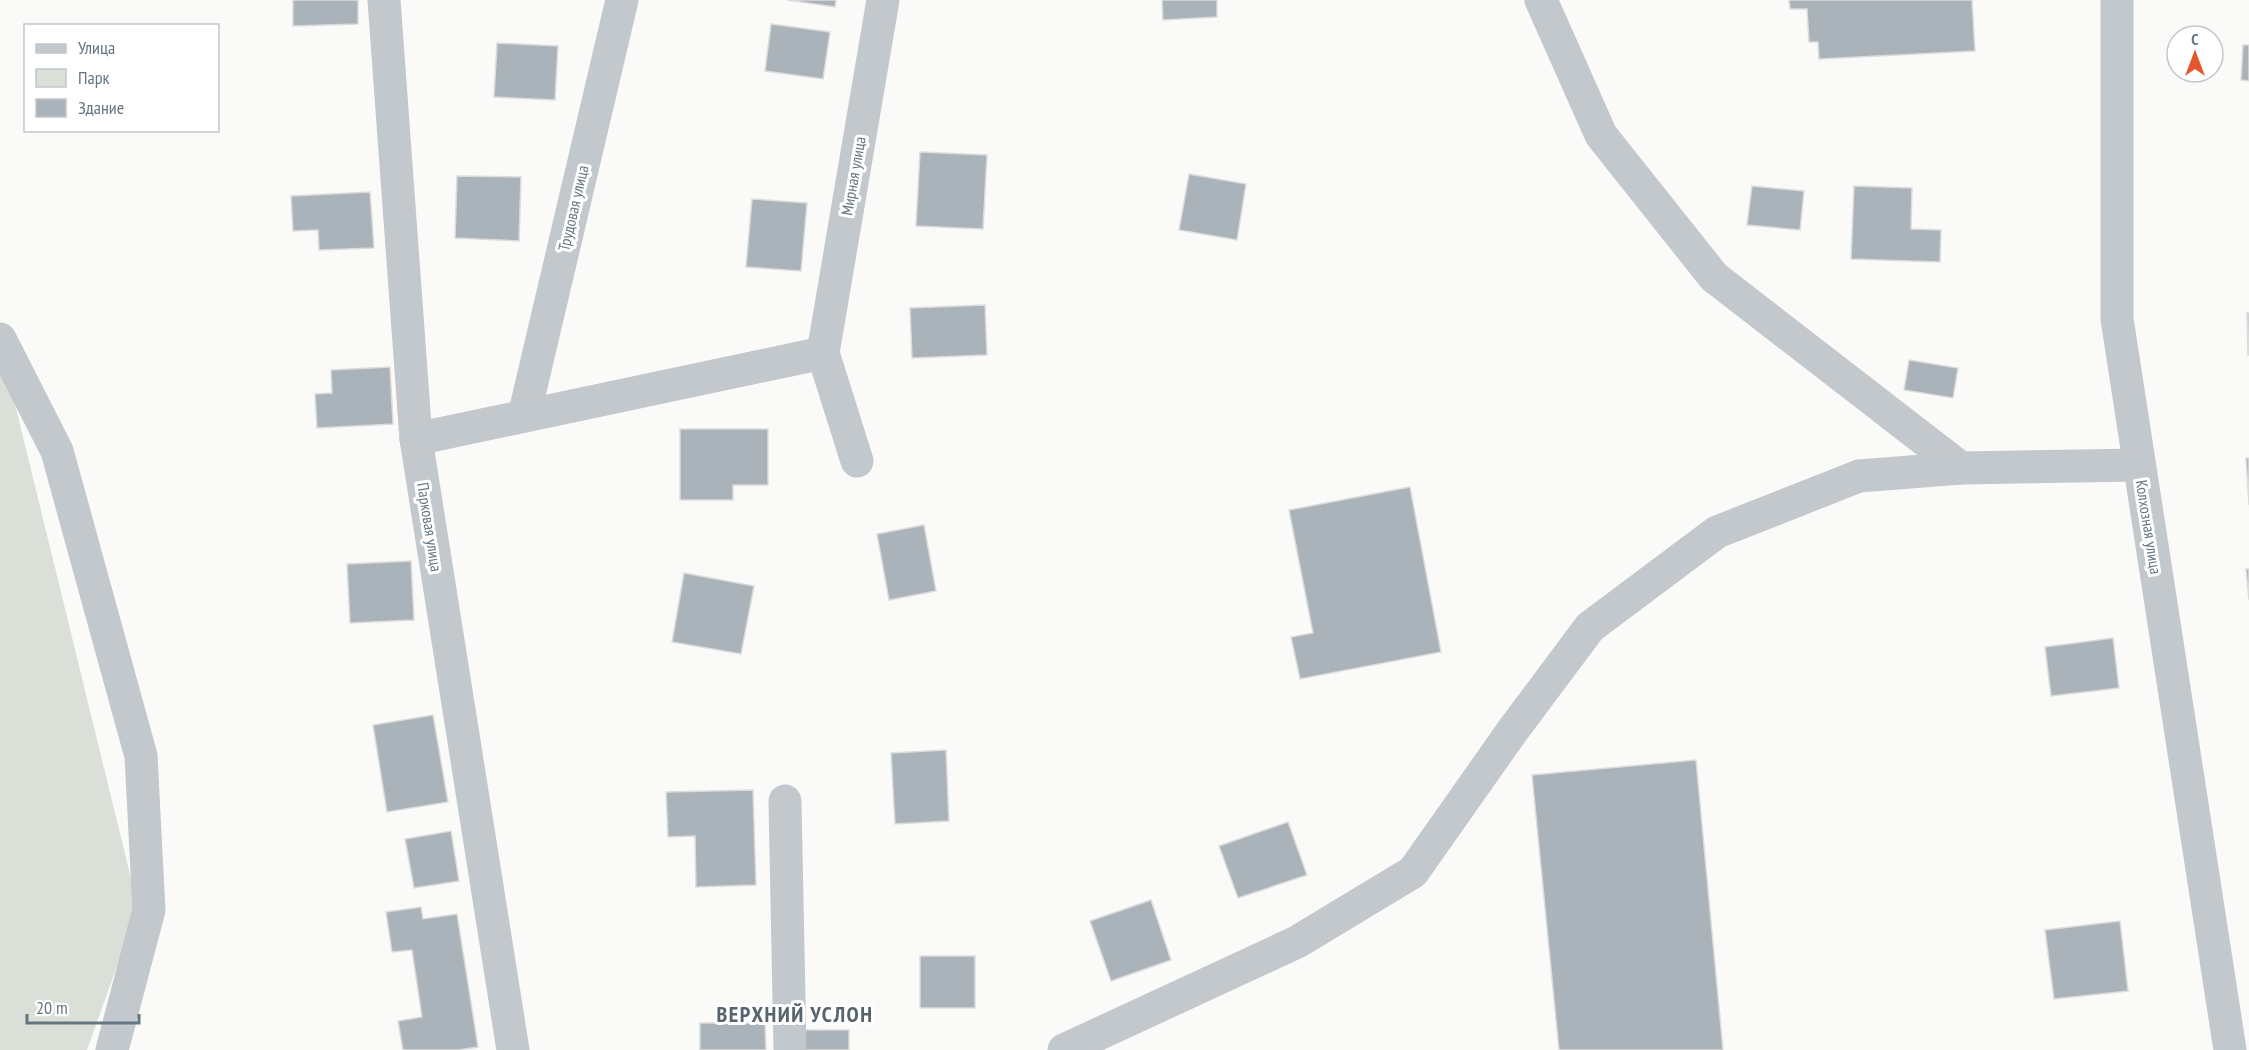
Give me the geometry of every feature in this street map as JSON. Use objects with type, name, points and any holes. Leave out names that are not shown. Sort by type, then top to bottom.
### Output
[{"type":"street","name":"Парковая улица","points":[[384,0],[416,439],[513,1050]]},
{"type":"street","name":"Трудовая улица","points":[[524,416],[622,0]]},
{"type":"street","name":"Мирная улица","points":[[823,353],[883,0]]},
{"type":"street","points":[[1541,0],[1601,135],[1714,277],[1961,468]]},
{"type":"street","name":"Колхозная улица","points":[[2117,0],[2116,319],[2230,1050]]},
{"type":"street","points":[[0,339],[57,451],[141,756],[149,910],[112,1050]]},
{"type":"street","points":[[416,439],[823,353],[857,461]]},
{"type":"street","points":[[1064,1050],[1297,942],[1413,872],[1513,730],[1590,627],[1717,532],[1859,476],[1961,468],[2139,465]]},
{"type":"street","points":[[785,801],[790,1050]]},
{"type":"green space","points":[[0,343],[138,907],[87,1050],[0,1050]]},
{"type":"building","points":[[293,0],[358,0],[358,24],[293,26]]},
{"type":"building","points":[[787,0],[836,0],[835,7]]},
{"type":"building","points":[[1162,0],[1217,0],[1217,17],[1163,20]]},
{"type":"building","points":[[1789,0],[1972,0],[1975,51],[1819,59],[1818,42],[1809,42],[1807,9],[1790,9]]},
{"type":"building","points":[[771,24],[830,32],[823,79],[765,71]]},
{"type":"building","points":[[497,43],[558,46],[555,100],[494,97]]},
{"type":"building","points":[[2243,45],[2249,45],[2249,81],[2241,80]]},
{"type":"building","points":[[920,152],[987,155],[983,229],[916,226]]},
{"type":"building","points":[[1189,174],[1246,184],[1237,240],[1179,230]]},
{"type":"building","points":[[457,176],[521,177],[519,241],[455,238]]},
{"type":"building","points":[[1752,186],[1804,191],[1800,230],[1747,225]]},
{"type":"building","points":[[1854,186],[1912,188],[1911,229],[1941,230],[1940,262],[1851,259]]},
{"type":"building","points":[[370,192],[374,248],[319,250],[318,230],[293,231],[291,196]]},
{"type":"building","points":[[752,199],[807,203],[801,271],[746,267]]},
{"type":"building","points":[[985,305],[987,355],[912,358],[910,308]]},
{"type":"building","points":[[2247,313],[2249,313],[2249,355],[2248,355]]},
{"type":"building","points":[[1909,360],[1958,368],[1953,398],[1904,390]]},
{"type":"building","points":[[390,367],[393,424],[317,428],[315,394],[332,393],[331,370]]},
{"type":"building","points":[[680,429],[768,429],[768,485],[733,485],[733,500],[680,500]]},
{"type":"building","points":[[2246,458],[2249,458],[2249,505]]},
{"type":"building","points":[[1410,487],[1441,652],[1300,679],[1291,637],[1313,633],[1289,510]]},
{"type":"building","points":[[924,525],[936,591],[889,600],[877,534]]},
{"type":"building","points":[[411,561],[414,620],[350,623],[347,564]]},
{"type":"building","points":[[2246,569],[2249,569],[2249,600]]},
{"type":"building","points":[[684,573],[754,586],[741,654],[672,642]]},
{"type":"building","points":[[2113,638],[2119,688],[2051,696],[2045,647]]},
{"type":"building","points":[[433,715],[448,802],[387,812],[373,725]]},
{"type":"building","points":[[946,750],[949,821],[895,824],[891,753]]},
{"type":"building","points":[[1696,760],[1723,1050],[1559,1050],[1532,775]]},
{"type":"building","points":[[753,790],[756,885],[696,887],[695,836],[668,837],[666,792]]},
{"type":"building","points":[[1288,822],[1307,875],[1238,898],[1219,846]]},
{"type":"building","points":[[451,831],[459,881],[414,888],[405,839]]},
{"type":"building","points":[[1151,900],[1171,960],[1111,981],[1090,921]]},
{"type":"building","points":[[421,907],[423,919],[457,914],[478,1047],[458,1050],[403,1050],[398,1021],[422,1017],[412,950],[392,952],[386,912]]},
{"type":"building","points":[[2120,921],[2128,991],[2054,999],[2045,930]]},
{"type":"building","points":[[920,956],[975,956],[975,1008],[920,1008]]},
{"type":"building","points":[[700,1023],[765,1023],[766,1050],[700,1050]]},
{"type":"building","points":[[799,1030],[849,1030],[849,1050],[799,1050]]},
{"type":"district","name":"ВЕРХНИЙ УСЛОН","points":[[795,1014]]}]
